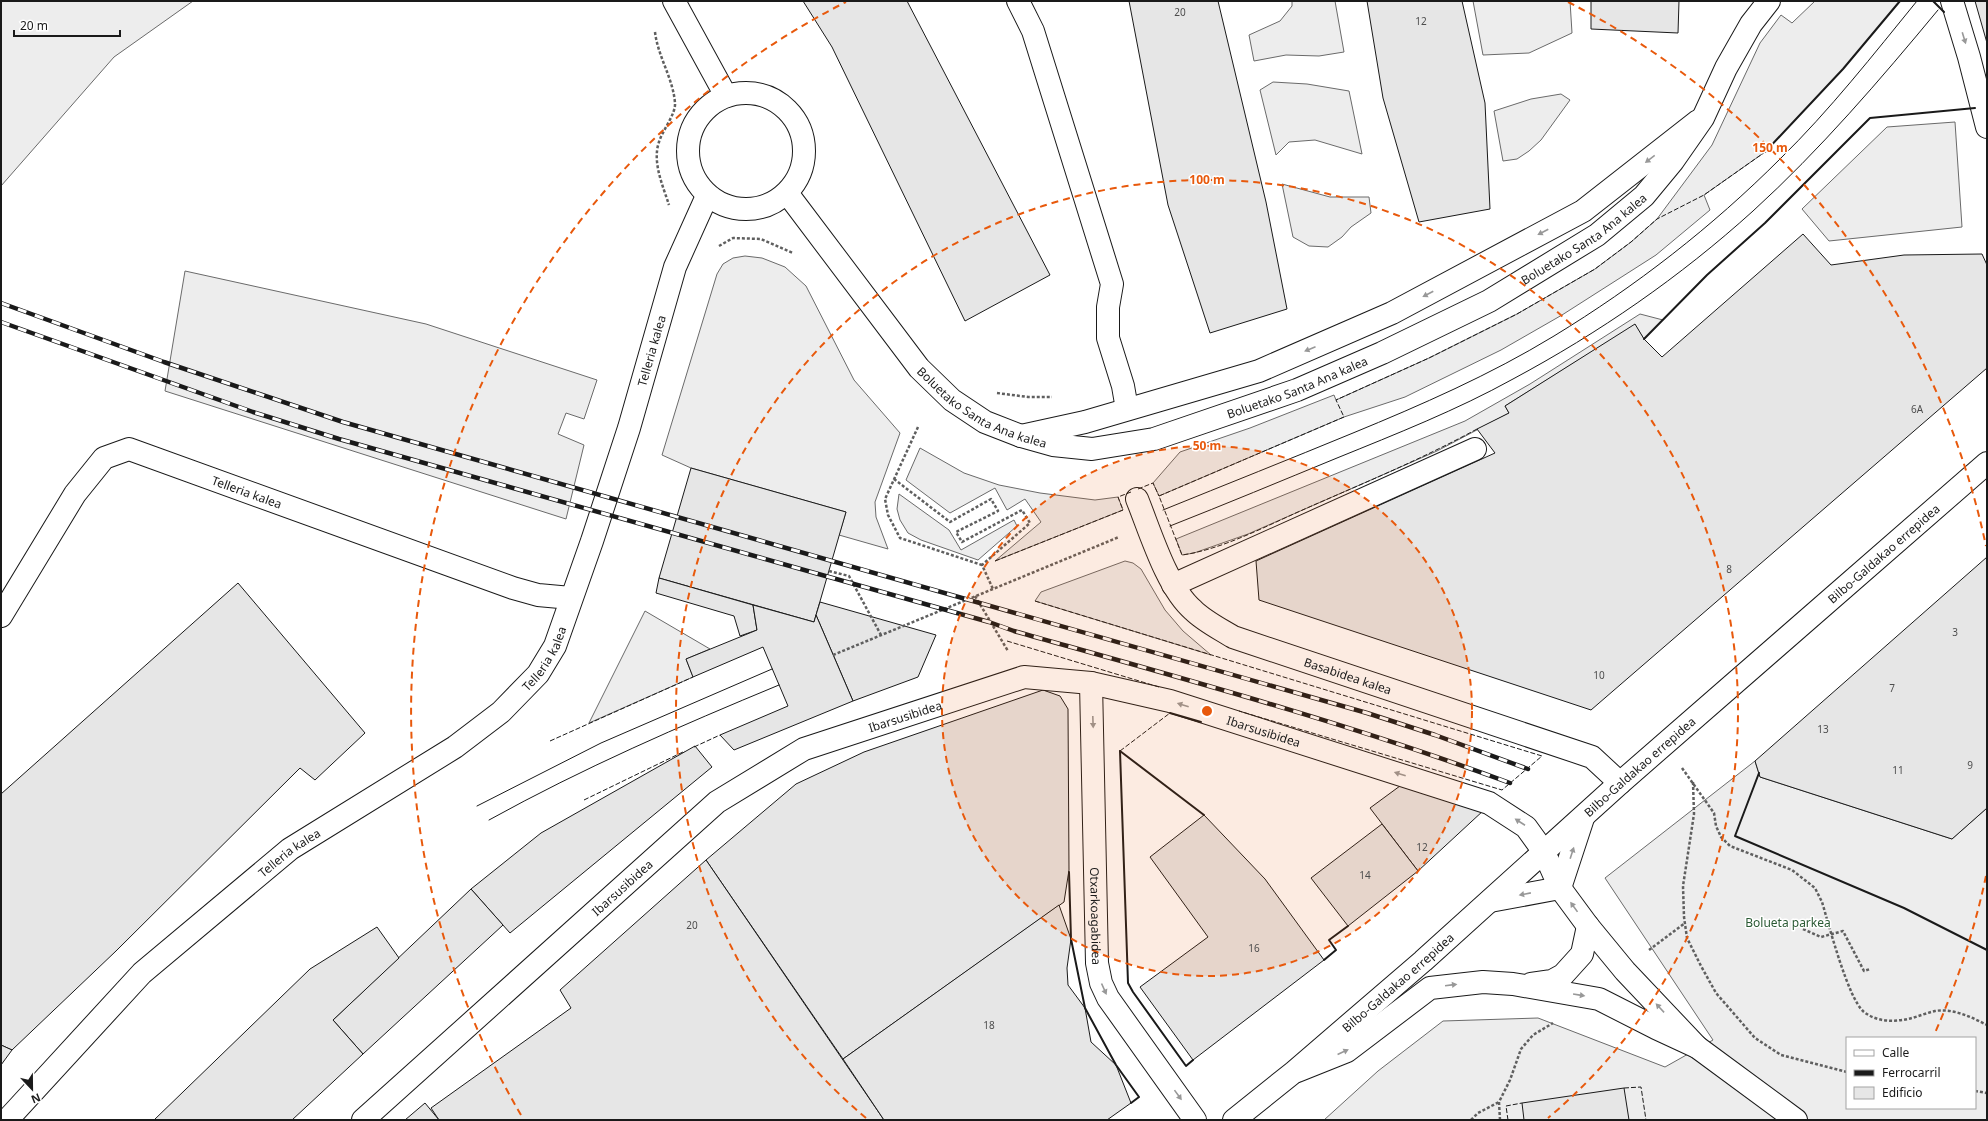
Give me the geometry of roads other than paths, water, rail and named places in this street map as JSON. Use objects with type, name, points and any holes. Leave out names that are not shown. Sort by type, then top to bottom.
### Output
[{"type":"street","points":[[674,1],[726,96]]},
{"type":"street","points":[[1018,1],[1033,31],[1112,284],[1108,307],[1108,338],[1123,386],[1127,409]]},
{"type":"street","name":"Boluetako Santa Ana kalea","points":[[787,194],[919,368],[952,400],[985,422],[1021,436],[1053,445],[1092,449],[1154,439],[1296,390],[1382,353],[1489,301],[1596,235],[1644,196],[1673,161],[1703,118],[1726,68],[1751,24],[1769,1]]},
{"type":"street","points":[[1952,1],[1970,57],[1987,127]]},
{"type":"street","points":[[743,92],[761,94],[778,101],[791,113],[801,128],[805,145],[804,163],[798,180],[787,194],[773,204],[756,209],[744,210],[722,205],[707,196],[695,180],[688,161],[688,140],[695,122],[709,106],[726,96],[743,92]]},
{"type":"street","points":[[1021,436],[1085,422],[1259,371],[1392,313],[1583,210],[1703,118]]},
{"type":"street","name":"Telleria kalea","points":[[7,1120],[142,974],[290,849],[455,747],[501,712],[541,669],[555,646],[592,541],[629,428],[675,267],[707,196]]},
{"type":"street","name":"Telleria kalea","points":[[1,616],[75,494],[104,458],[129,449],[513,588],[538,595],[571,598]]},
{"type":"street","points":[[1170,577],[1475,449]]},
{"type":"street","name":"Bilbo-Galdakao errepidea","points":[[1234,1120],[1294,1072],[1490,901],[1620,783],[1987,463]]},
{"type":"street","name":"Basabidea kalea","points":[[1137,499],[1170,577],[1192,610],[1233,638],[1592,757],[1620,783]]},
{"type":"street","name":"Ibarsusibidea","points":[[363,1120],[717,802],[804,749],[1024,677],[1091,683],[1170,700],[1489,803],[1526,827],[1544,852],[1560,888],[1588,926],[1625,971],[1697,1047]]},
{"type":"street","name":"Otxarkoagabidea","points":[[1091,683],[1097,964],[1101,983],[1108,998],[1195,1120]]},
{"type":"street","points":[[1490,901],[1560,888],[1583,818]]},
{"type":"street","points":[[1513,984],[1552,981],[1563,975],[1582,954],[1588,926]]},
{"type":"street","name":"Bilbo-Galdakao errepidea","points":[[1294,1072],[1347,1051],[1430,988],[1484,982],[1513,984],[1599,999],[1697,1047],[1796,1120]]},
{"type":"tram line","points":[[1163,510],[1379,422],[1455,389],[1530,350],[1614,297],[1644,276],[1700,232],[1780,159],[1834,102],[1917,1]]},
{"type":"tram line","points":[[1170,526],[1382,440],[1448,411],[1492,390],[1545,361],[1577,343],[1607,323],[1697,259],[1778,188],[1849,114],[1938,10]]},
{"type":"tram line","points":[[477,806],[601,743],[772,669]]},
{"type":"tram line","points":[[489,820],[524,801],[632,748],[779,685]]},
{"type":"railway","points":[[1,303],[164,362],[343,422],[1367,713],[1435,735],[1528,769]]},
{"type":"railway","points":[[1,322],[253,412],[339,439],[989,622],[1014,631],[1264,702],[1449,761],[1510,783]]},
{"type":"park label","name":"Bolueta parkea","points":[[1788,922]]}]
